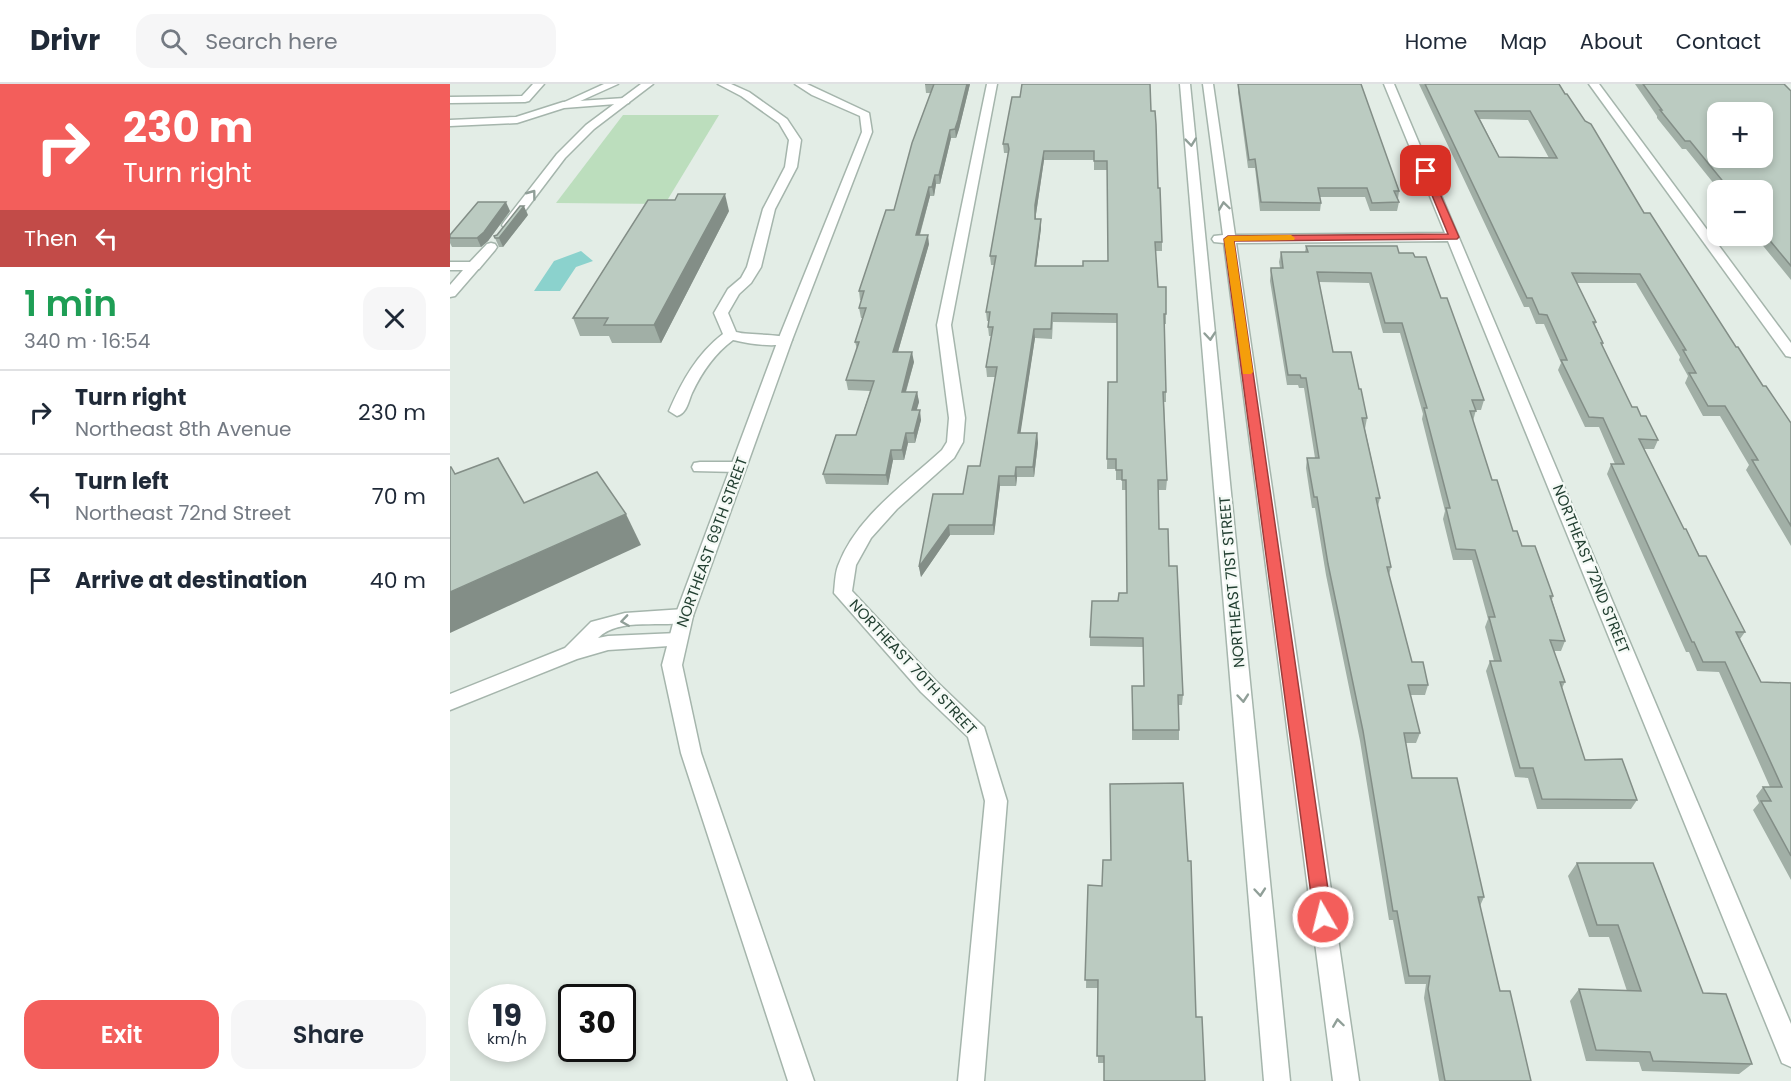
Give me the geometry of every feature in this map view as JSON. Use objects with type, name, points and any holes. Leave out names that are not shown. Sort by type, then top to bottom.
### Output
[{"type":"street","points":[[450,100],[525,99],[539,84]]},
{"type":"street","points":[[450,123],[517,120],[563,105],[613,84]]},
{"type":"street","points":[[503,232],[561,156],[590,127],[648,84]]},
{"type":"street","points":[[723,84],[745,94],[783,121],[795,140],[791,167],[769,209],[754,267],[747,280],[733,292],[721,313],[730,335]]},
{"type":"street","name":"NORTHEAST 69TH STREET","points":[[800,84],[813,93],[855,108],[865,115],[867,132],[738,467],[684,616],[672,664],[691,753],[801,1081]]},
{"type":"street","name":"NORTHEAST 70TH STREET","points":[[971,1081],[996,801],[977,733],[928,686],[843,593],[846,567],[856,547],[875,522],[948,454],[956,441],[956,416],[944,342],[944,325],[992,84]]},
{"type":"street","name":"NORTHEAST 71ST STREET","points":[[1185,84],[1278,1081]]},
{"type":"street","points":[[1208,84],[1346,1081]]},
{"type":"street","name":"NORTHEAST 72ND STREET","points":[[1389,84],[1791,1054]]},
{"type":"street","points":[[1594,84],[1790,350]]},
{"type":"street","points":[[563,105],[625,101]]},
{"type":"street","points":[[1201,238],[1454,237]]},
{"type":"street","points":[[450,293],[490,247]]},
{"type":"street","points":[[450,266],[474,266]]},
{"type":"street","points":[[677,411],[686,389],[712,347],[730,335],[750,340],[785,340]]},
{"type":"street","points":[[700,467],[738,467]]},
{"type":"street","points":[[572,653],[598,627],[625,620],[684,616]]},
{"type":"street","points":[[450,702],[572,653],[608,643],[678,640]]},
{"type":"green space","points":[[623,115],[719,115],[665,204],[556,203]]},
{"type":"water","points":[[581,251],[593,261],[576,267],[560,291],[534,291],[554,261]]},
{"type":"building","points":[[934,84],[967,84],[955,129],[950,130],[939,175],[935,175],[932,187],[929,187],[916,235],[928,235],[893,352],[912,352],[902,392],[917,392],[912,410],[920,410],[914,433],[906,433],[902,450],[891,450],[886,475],[823,474],[836,435],[856,435],[874,381],[846,380],[859,342],[855,342],[866,308],[859,308],[864,291],[859,291],[886,210],[894,210],[912,143]]},
{"type":"building","points":[[1022,84],[1150,84],[1151,111],[1155,111],[1158,188],[1160,188],[1162,242],[1155,242],[1158,287],[1166,287],[1166,314],[1164,314],[1166,392],[1163,392],[1167,480],[1158,480],[1159,529],[1168,529],[1169,566],[1177,566],[1183,695],[1178,695],[1179,730],[1133,730],[1132,686],[1144,686],[1143,638],[1090,637],[1092,601],[1118,601],[1119,593],[1127,593],[1126,480],[1122,480],[1122,470],[1116,470],[1116,459],[1107,459],[1108,382],[1117,382],[1117,314],[1052,313],[1051,329],[1034,329],[1018,433],[1037,433],[1033,467],[1016,467],[1015,476],[999,476],[993,525],[949,525],[919,567],[933,494],[963,494],[968,466],[980,466],[997,367],[986,367],[993,327],[988,327],[990,312],[986,312],[996,256],[990,256],[1009,149],[1008,144],[1003,144],[1012,97],[1020,97]],"holes":[[[1044,151],[1094,151],[1094,161],[1107,161],[1108,261],[1083,261],[1083,266],[1035,266],[1041,219],[1035,219],[1035,205]]]},
{"type":"building","points":[[1238,84],[1361,84],[1399,191],[1394,191],[1399,202],[1372,203],[1367,188],[1318,188],[1321,203],[1261,202],[1255,159],[1249,160]]},
{"type":"building","points":[[1425,84],[1559,84],[1585,121],[1591,124],[1644,213],[1650,213],[1736,347],[1791,423],[1791,526],[1752,460],[1758,460],[1725,406],[1708,406],[1689,373],[1696,373],[1683,350],[1686,350],[1640,274],[1572,273],[1596,322],[1593,322],[1603,343],[1601,343],[1632,407],[1637,407],[1641,416],[1646,416],[1658,440],[1639,439],[1684,529],[1699,556],[1706,556],[1745,632],[1736,632],[1761,682],[1791,683],[1791,856],[1761,801],[1771,801],[1763,787],[1782,787],[1725,662],[1703,662],[1692,642],[1611,464],[1624,464],[1603,418],[1589,417],[1561,360],[1567,360],[1547,315],[1539,314],[1532,298],[1527,298]],"holes":[[[1475,111],[1530,111],[1557,158],[1499,157]]]},
{"type":"building","points":[[1643,84],[1784,84],[1791,91],[1791,266],[1773,244],[1773,180],[1722,180],[1712,168],[1773,168],[1773,102],[1707,102],[1707,162],[1690,141],[1685,141],[1660,110],[1662,110]]},
{"type":"building","points":[[678,194],[725,194],[654,325],[604,325],[608,318],[573,318],[648,200],[675,200]]},
{"type":"building","points":[[478,202],[506,202],[477,238],[450,238],[450,235]]},
{"type":"building","points":[[520,206],[524,206],[499,238],[495,238],[494,236]]},
{"type":"building","points":[[1306,246],[1397,246],[1399,253],[1413,253],[1415,257],[1426,257],[1441,298],[1447,298],[1484,400],[1472,400],[1476,411],[1470,411],[1492,480],[1497,480],[1513,531],[1517,531],[1522,546],[1535,546],[1553,596],[1550,596],[1565,641],[1550,640],[1565,682],[1560,682],[1585,760],[1622,759],[1637,800],[1542,799],[1533,768],[1520,768],[1490,661],[1501,661],[1489,617],[1495,617],[1475,550],[1456,549],[1446,508],[1450,508],[1424,408],[1427,408],[1402,323],[1385,323],[1371,273],[1317,272],[1333,352],[1351,352],[1359,389],[1361,389],[1367,418],[1362,418],[1380,498],[1376,498],[1391,567],[1387,567],[1412,662],[1423,662],[1428,685],[1408,685],[1420,733],[1404,733],[1412,778],[1457,778],[1484,897],[1478,897],[1500,991],[1510,991],[1531,1081],[1445,1081],[1428,989],[1430,976],[1409,976],[1397,911],[1393,911],[1363,731],[1328,564],[1317,497],[1314,497],[1307,458],[1319,458],[1306,378],[1301,378],[1300,375],[1288,375],[1271,271],[1271,268],[1283,268],[1281,252],[1308,252]]},
{"type":"building","points":[[498,458],[524,503],[597,472],[626,514],[450,592],[450,467],[455,474]]},
{"type":"building","points":[[1183,783],[1188,861],[1191,861],[1196,1017],[1202,1017],[1205,1081],[1104,1081],[1104,1056],[1097,1056],[1098,980],[1085,980],[1088,885],[1102,886],[1103,860],[1111,860],[1110,784]]},
{"type":"building","points":[[1577,863],[1653,863],[1703,993],[1726,994],[1752,1064],[1653,1061],[1650,1052],[1596,1050],[1579,989],[1641,991],[1618,925],[1597,925]]},
{"type":"slow traffic","points":[[1247,372],[1228,239],[1291,238]]},
{"type":"route","points":[[1323,917],[1228,239],[1454,237],[1426,171]]}]
